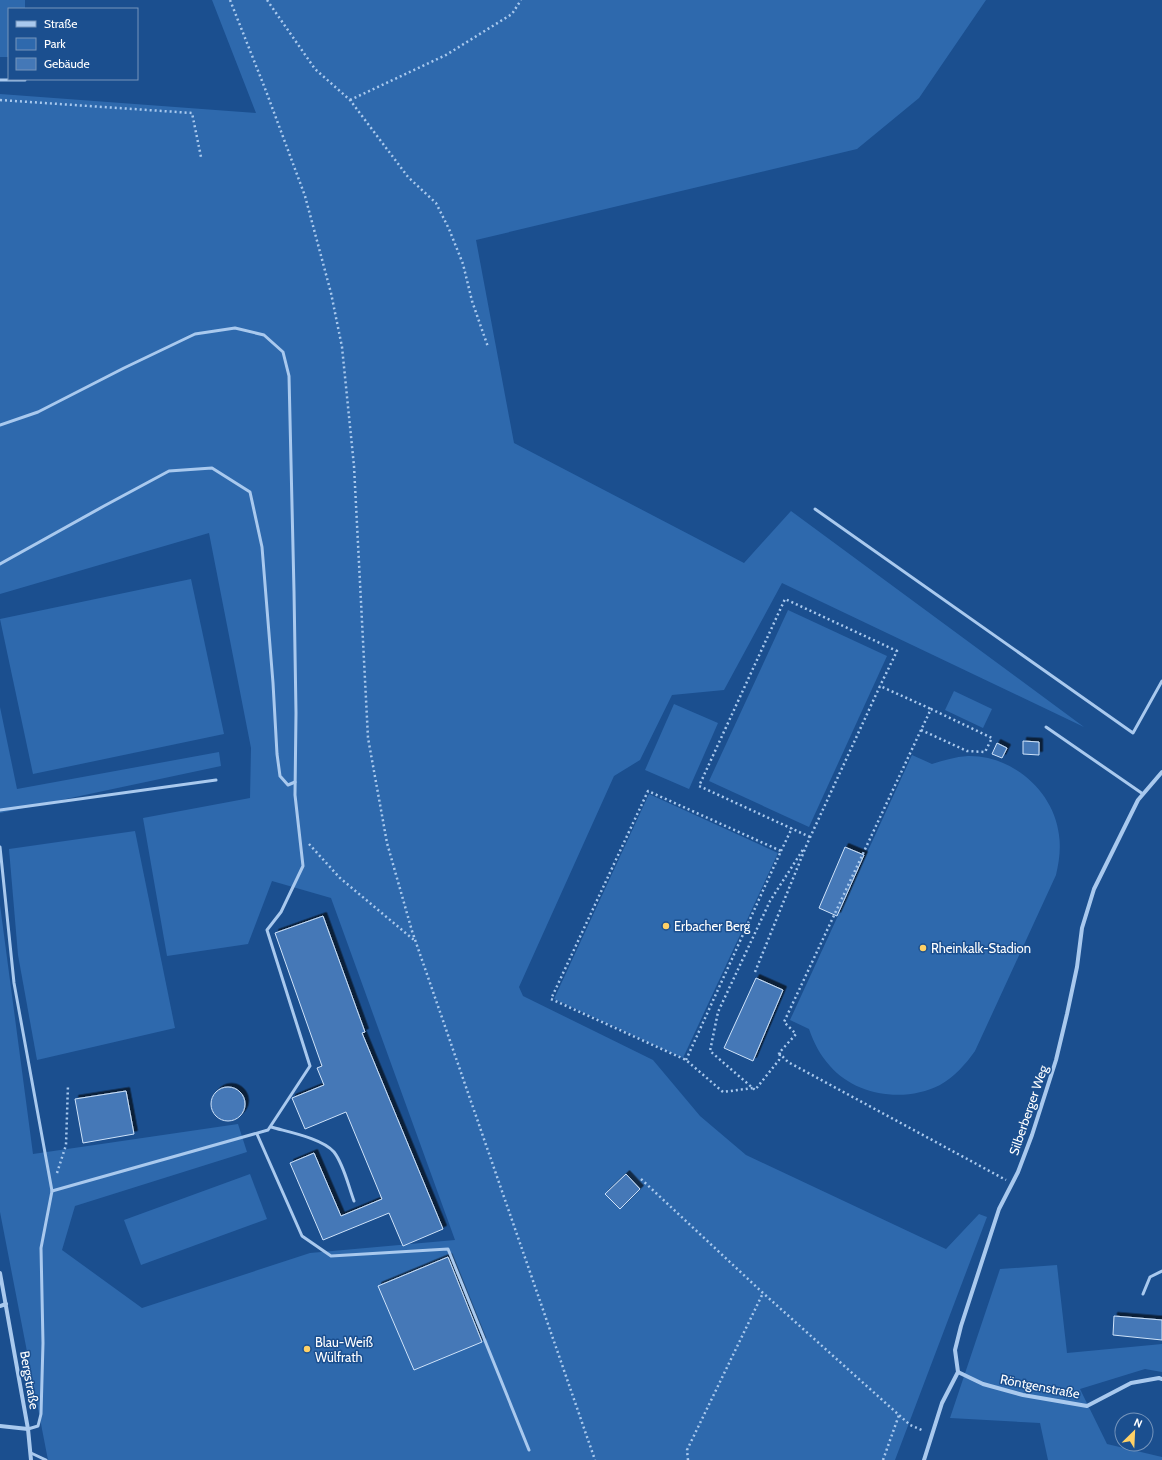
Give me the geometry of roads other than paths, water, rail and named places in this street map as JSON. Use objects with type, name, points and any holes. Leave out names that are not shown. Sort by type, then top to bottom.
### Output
[{"type":"street","name":"Silberberger Weg","points":[[958,1372],[955,1350],[961,1326],[999,1209],[1012,1183],[1032,1135],[1056,1060],[1067,1014],[1082,928],[1094,889],[1138,800],[1162,772]]},
{"type":"street","name":"Bergstraße","points":[[0,1273],[28,1429],[31,1460]]},
{"type":"street","points":[[0,1306],[6,1304]]},
{"type":"street","name":"Röntgenstraße","points":[[958,1372],[983,1384],[1023,1395],[1087,1406],[1131,1383],[1159,1378],[1162,1379]]},
{"type":"street","points":[[924,1460],[942,1403],[958,1372]]},
{"type":"street","points":[[0,1426],[28,1429]]},
{"type":"lane","points":[[0,80],[25,80]]},
{"type":"lane","points":[[0,425],[38,412],[195,334],[236,328],[264,335],[283,352],[289,376],[294,591],[295,795],[303,866],[280,912],[267,930],[310,1066],[268,1130],[52,1191]]},
{"type":"lane","points":[[0,564],[104,506],[169,472],[212,468],[250,492],[262,547],[277,754],[280,776],[288,785],[295,782]]},
{"type":"lane","points":[[815,509],[1133,733],[1162,681]]},
{"type":"lane","points":[[1046,727],[1143,794]]},
{"type":"lane","points":[[0,810],[216,780]]},
{"type":"lane","points":[[0,847],[14,983],[52,1191],[41,1248],[43,1343],[41,1414],[38,1426],[28,1429]]},
{"type":"lane","points":[[271,1126],[308,1138],[329,1147],[338,1159],[354,1201]]},
{"type":"lane","points":[[256,1134],[302,1236],[331,1256],[448,1249],[529,1450]]},
{"type":"lane","points":[[1144,1294],[1150,1277],[1162,1271]]},
{"type":"lane","points":[[31,1453],[46,1460]]},
{"type":"place","name":"Erbacher Berg","points":[[666,926]]},
{"type":"place","name":"Rheinkalk-Stadion","points":[[923,948]]},
{"type":"place","name":"Blau-Weiß Wülfrath","points":[[307,1349]]}]
